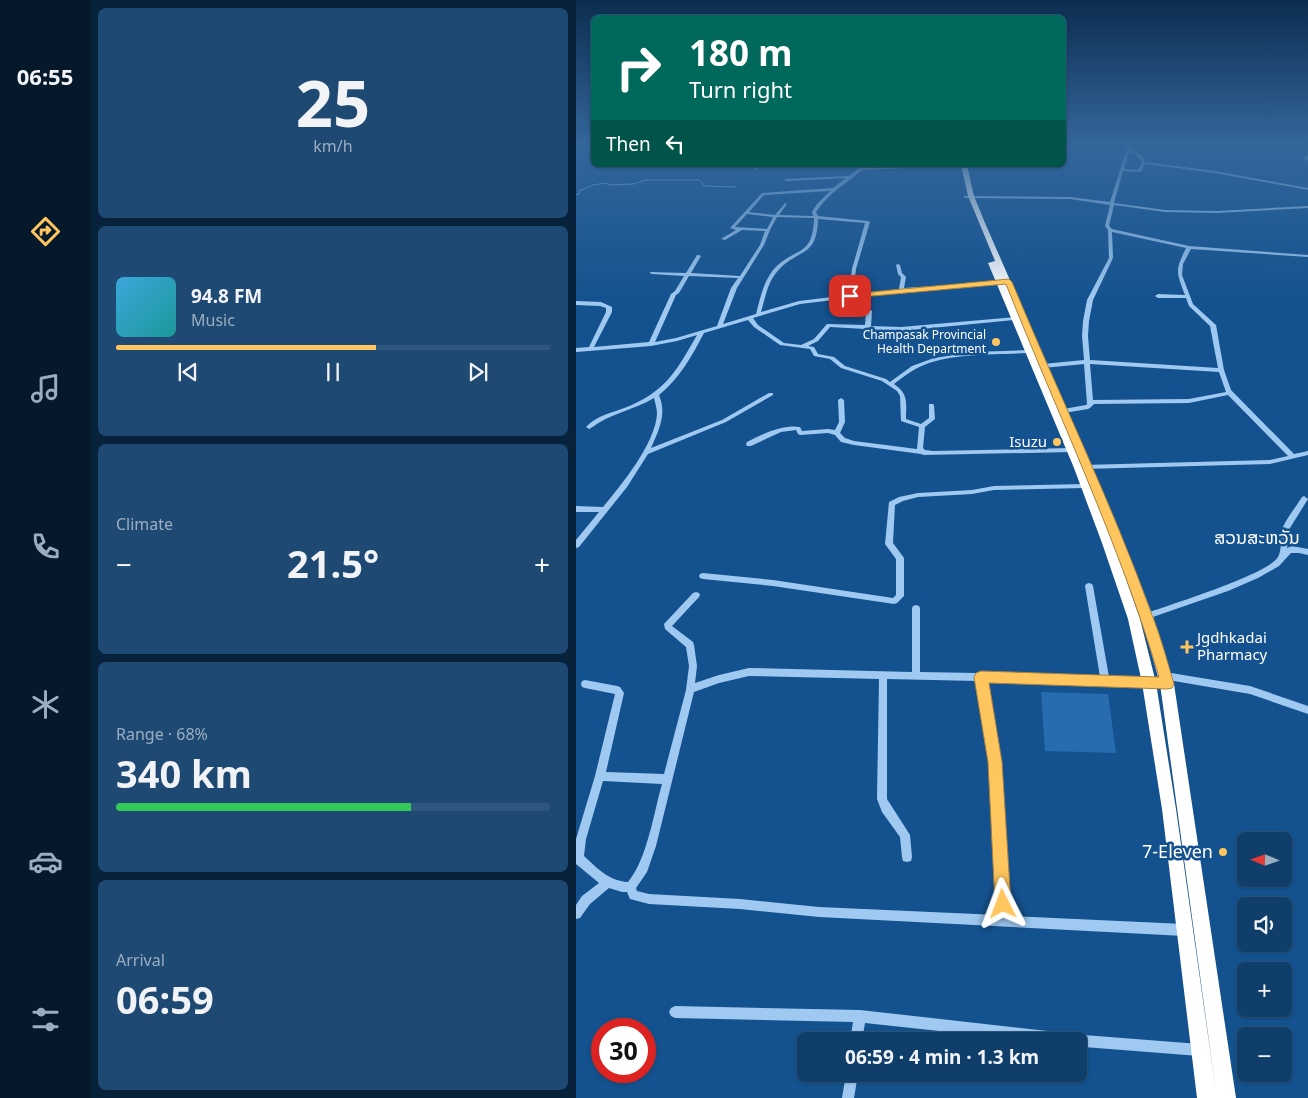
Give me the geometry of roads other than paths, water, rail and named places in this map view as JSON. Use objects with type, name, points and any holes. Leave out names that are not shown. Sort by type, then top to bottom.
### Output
[{"type":"highway","points":[[968,196],[1004,282],[1043,366],[1059,411],[1083,467],[1110,520],[1147,616],[1166,680],[1226,1098]]},
{"type":"highway","points":[[1004,282],[1014,318],[1028,351],[1059,411],[1070,450],[1083,467],[1085,486],[1108,543],[1134,619],[1149,683],[1208,1098]]},
{"type":"street","points":[[761,196],[732,228],[768,230]]},
{"type":"street","points":[[758,315],[768,282],[774,272],[788,258],[799,254],[813,244],[817,231],[814,212],[820,202],[827,196]]},
{"type":"street","points":[[980,196],[1070,198],[1178,212],[1308,207]]},
{"type":"street","points":[[1059,411],[1088,407],[1090,403],[1084,336],[1087,312],[1092,294],[1110,258],[1110,230],[1107,226],[1114,196]]},
{"type":"street","points":[[719,327],[740,277],[762,245],[768,230],[785,204]]},
{"type":"street","points":[[745,214],[816,217],[868,222],[854,269],[850,296]]},
{"type":"street","points":[[772,224],[784,221],[788,216]]},
{"type":"street","points":[[723,239],[740,229]]},
{"type":"street","points":[[1110,230],[1189,247],[1308,256]]},
{"type":"street","points":[[1189,247],[1180,270],[1191,304],[1213,324],[1221,370],[1229,393],[1293,457]]},
{"type":"street","points":[[651,344],[674,294],[699,256]]},
{"type":"street","points":[[898,265],[900,274],[904,277],[901,290]]},
{"type":"street","points":[[652,274],[740,277]]},
{"type":"street","points":[[576,350],[651,344],[701,333],[785,306],[901,290],[1004,282]]},
{"type":"street","points":[[1158,296],[1188,297]]},
{"type":"street","points":[[576,303],[602,304],[609,308],[609,312],[591,348]]},
{"type":"street","points":[[868,327],[869,311]]},
{"type":"street","points":[[750,318],[756,326],[782,344],[812,348],[816,355],[832,358],[843,367],[891,384],[903,396],[903,420],[922,426]]},
{"type":"street","points":[[803,346],[816,340],[829,325],[901,329],[1014,318]]},
{"type":"street","points":[[589,427],[602,417],[656,396],[676,376],[701,333]]},
{"type":"street","points":[[891,384],[903,374],[925,362],[954,357],[1028,351]]},
{"type":"street","points":[[1043,366],[1086,362],[1221,370]]},
{"type":"street","points":[[1090,403],[1189,401],[1229,393]]},
{"type":"street","points":[[645,453],[724,421],[770,394]]},
{"type":"street","points":[[576,545],[605,510],[651,444],[660,418],[660,406],[656,396]]},
{"type":"street","points":[[837,433],[842,422],[841,400]]},
{"type":"street","points":[[924,453],[920,448],[922,426],[932,419],[931,405]]},
{"type":"street","points":[[749,444],[785,429],[798,428],[800,433],[828,431],[837,433],[843,440],[854,443],[924,453],[1070,450]]},
{"type":"street","points":[[1083,467],[1260,462],[1308,453]]},
{"type":"street","points":[[703,576],[773,583],[894,602],[900,596],[900,558],[889,544],[892,504],[901,499],[994,488],[1085,486]]},
{"type":"street","points":[[1147,616],[1256,576],[1278,563],[1283,554],[1286,528],[1304,500]]},
{"type":"street","points":[[576,508],[605,510]]},
{"type":"street","points":[[1283,554],[1290,549],[1308,552]]},
{"type":"street","points":[[1089,586],[1105,682]]},
{"type":"street","points":[[585,684],[617,690],[620,693],[600,776],[577,858],[607,883],[620,888],[630,887],[638,879],[645,866],[690,690],[693,666],[690,645],[668,627],[668,624],[696,595]]},
{"type":"street","points":[[916,608],[916,676]]},
{"type":"street","points":[[690,690],[714,681],[749,672],[1149,683],[1166,680],[1250,690],[1308,710]]},
{"type":"street","points":[[883,675],[882,799],[905,835],[907,857]]},
{"type":"street","points":[[981,677],[995,762],[1004,922]]},
{"type":"street","points":[[600,776],[666,778]]},
{"type":"street","points":[[576,914],[586,900],[607,883]]},
{"type":"street","points":[[630,887],[634,895],[648,899],[740,904],[819,912],[1184,930]]},
{"type":"street","points":[[674,1012],[860,1016],[1084,1041],[1219,1052]]},
{"type":"street","points":[[857,1032],[860,1016]]},
{"type":"street","points":[[848,1098],[851,1082]]},
{"type":"place","name":"Champasak Provincial Health Department","points":[[996,342]]},
{"type":"place","name":"Isuzu","points":[[1057,442]]},
{"type":"place","name":"Jgdhkadai Pharmacy","points":[[1187,647]]},
{"type":"place","name":"7-Eleven","points":[[1223,852]]},
{"type":"district","name":"ສວນສະຫວັນ","points":[[1257,538]]}]
